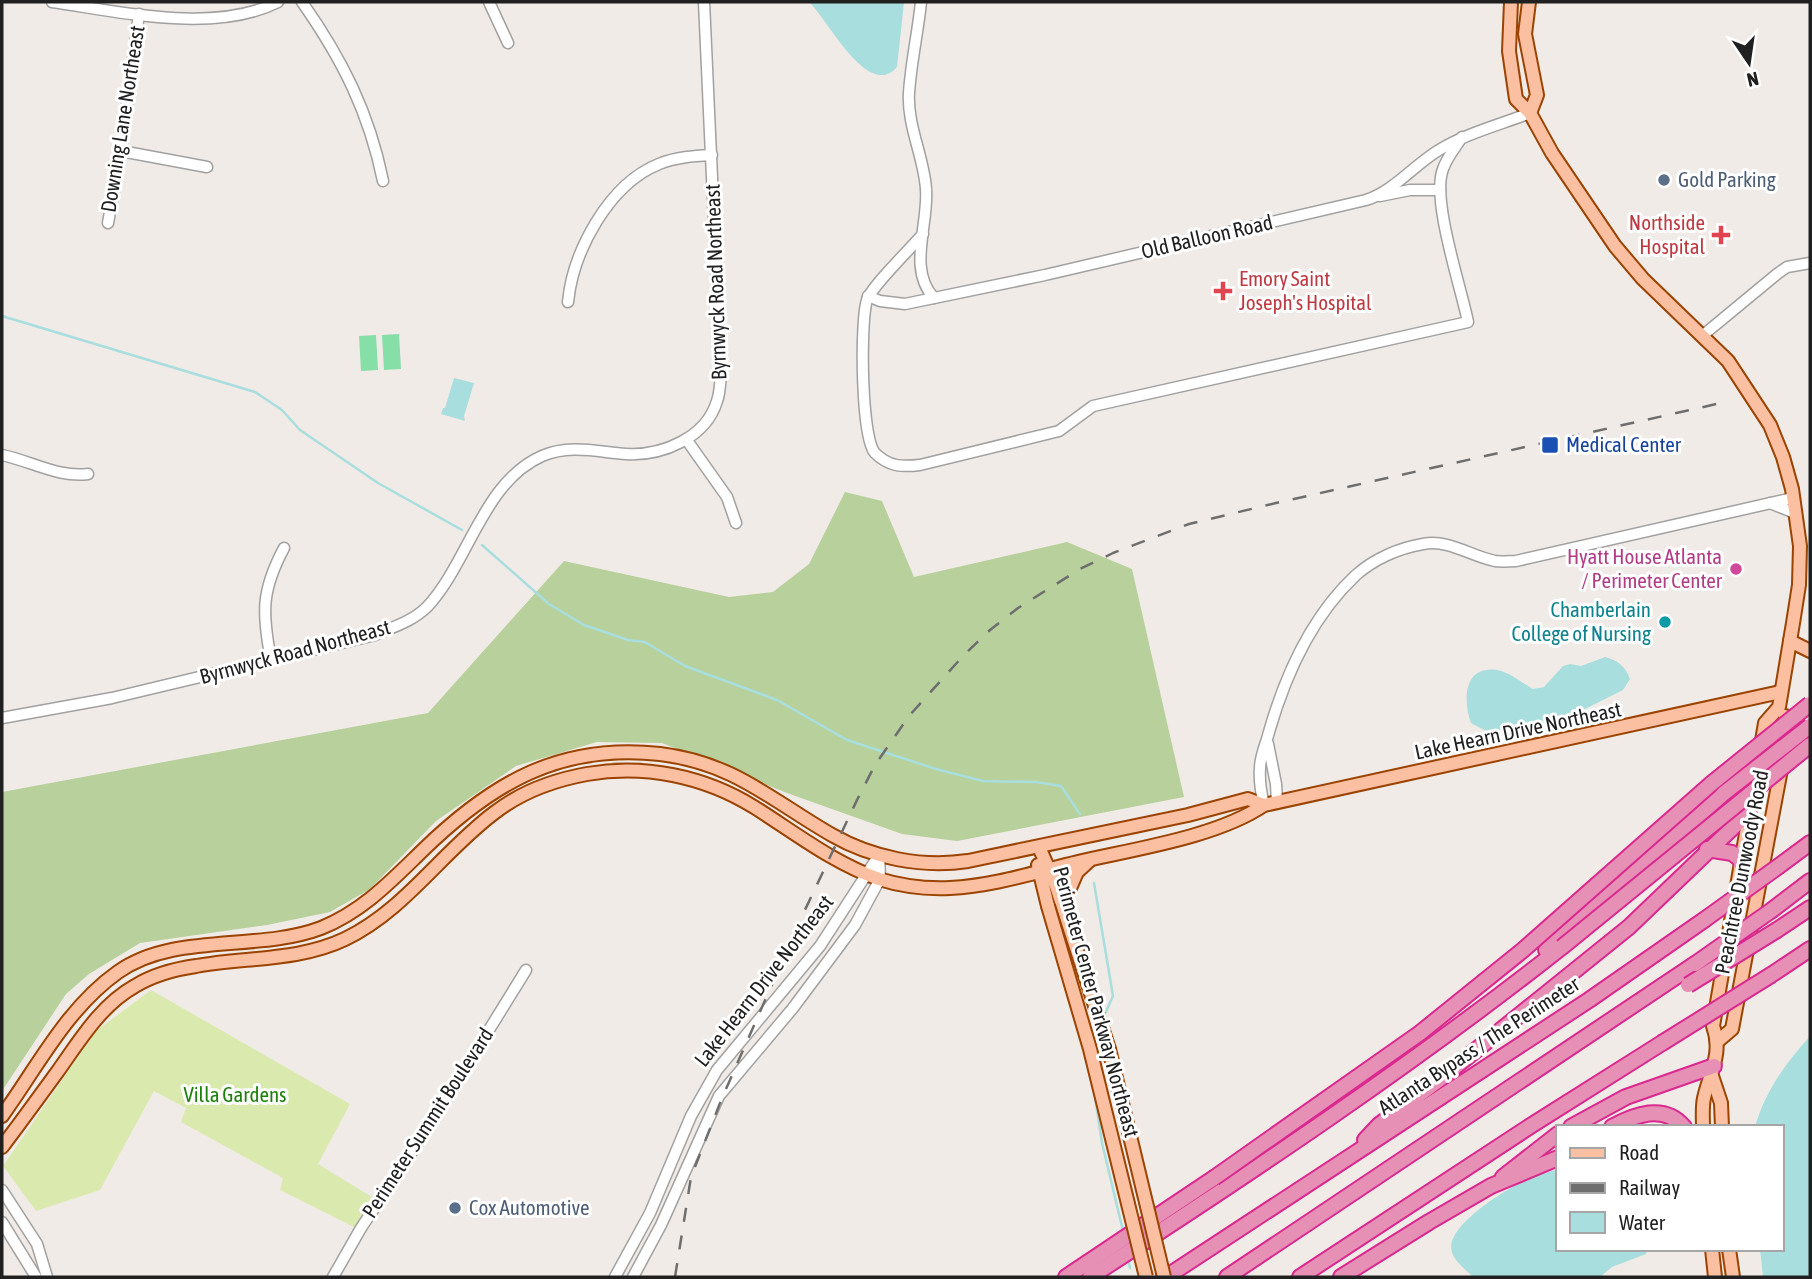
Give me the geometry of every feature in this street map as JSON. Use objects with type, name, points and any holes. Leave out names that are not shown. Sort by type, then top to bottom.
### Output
[{"type":"highway","points":[[1066,1277],[1214,1178],[1420,1033],[1523,950],[1711,784],[1810,704]]},
{"type":"highway","points":[[1369,1090],[1548,948],[1723,794],[1810,726]]},
{"type":"highway","points":[[1091,1277],[1196,1209],[1467,1021],[1810,745]]},
{"type":"highway","points":[[1354,1153],[1379,1125],[1440,1080],[1629,927],[1749,811]]},
{"type":"highway","name":"Atlanta Bypass / The Perimeter","points":[[1165,1277],[1590,1000],[1810,843]]},
{"type":"highway","points":[[1707,849],[1732,853],[1741,860],[1742,867]]},
{"type":"highway","points":[[1227,1277],[1695,964],[1810,881]]},
{"type":"highway","points":[[1643,999],[1688,985],[1810,908]]},
{"type":"highway","points":[[1300,1277],[1532,1125],[1810,949]]},
{"type":"highway","points":[[1575,1125],[1626,1097],[1713,1071]]},
{"type":"highway","points":[[1616,1125],[1643,1113],[1664,1114],[1673,1117],[1682,1125]]},
{"type":"highway","points":[[1491,1186],[1556,1136]]},
{"type":"highway","points":[[1341,1277],[1491,1186],[1556,1159]]},
{"type":"main road","name":"Peachtree Dunwoody Road","points":[[1511,2],[1509,51],[1517,99],[1530,113],[1552,153],[1615,246],[1643,279],[1728,361],[1770,425],[1783,457],[1793,498],[1800,546],[1799,585],[1779,707],[1765,723],[1749,811],[1742,867],[1713,1026],[1718,1041],[1713,1071],[1704,1099],[1703,1125]]},
{"type":"main road","points":[[1529,2],[1526,44],[1537,95],[1530,113]]},
{"type":"main road","points":[[1790,641],[1810,651]]},
{"type":"main road","name":"Lake Hearn Drive Northeast","points":[[2,1147],[89,1027],[132,987],[171,971],[199,965],[256,961],[342,940],[371,925],[394,906],[494,813],[520,796],[546,785],[586,774],[621,771],[666,773],[687,778],[729,793],[750,804],[821,850],[866,874],[920,887],[952,888],[1044,870],[1213,829],[1248,816],[1270,804],[1780,692]]},
{"type":"main road","name":"Peachtree Dunwoody Road","points":[[1718,1041],[1732,1029],[1767,851],[1790,722],[1779,707]]},
{"type":"main road","name":"Lake Hearn Drive Northeast","points":[[2,1116],[49,1045],[82,1002],[117,972],[130,964],[166,952],[261,941],[317,929],[342,919],[375,896],[477,802],[514,780],[548,765],[590,755],[632,752],[699,762],[754,785],[832,835],[879,855],[919,862],[953,863],[1039,847],[1188,815],[1248,799],[1270,804]]},
{"type":"main road","name":"Perimeter Center Parkway Northeast","points":[[1039,847],[1048,906],[1090,1049],[1146,1277]]},
{"type":"main road","points":[[1063,904],[1077,872],[1091,859]]},
{"type":"main road","name":"Perimeter Center Parkway Northeast","points":[[1044,870],[1063,904],[1109,1049],[1165,1277]]},
{"type":"main road","name":"Peachtree Dunwoody Road","points":[[1713,1071],[1721,1103],[1722,1125]]},
{"type":"main road","points":[[1712,1251],[1715,1277]]},
{"type":"main road","points":[[1729,1251],[1733,1277]]},
{"type":"street","points":[[52,2],[139,14],[222,19],[259,11],[278,2]]},
{"type":"street","points":[[302,2],[340,61],[358,95],[377,152],[383,181]]},
{"type":"street","points":[[489,2],[508,44]]},
{"type":"street","name":"Byrnwyck Road Northeast","points":[[2,718],[112,698],[375,635],[407,621],[425,608],[446,582],[498,492],[518,471],[542,456],[562,450],[592,449],[627,454],[651,452],[668,448],[698,430],[717,402],[721,375],[704,2]]},
{"type":"street","points":[[921,2],[909,95],[911,118],[926,186],[920,272],[924,284],[934,298]]},
{"type":"street","name":"Downing Lane Northeast","points":[[107,223],[121,151],[139,14]]},
{"type":"street","name":"Old Balloon Road","points":[[868,296],[880,301],[905,304],[1045,275],[1372,198],[1436,152],[1462,137],[1530,113]]},
{"type":"street","points":[[923,234],[868,296],[863,316],[864,410],[870,446],[892,465],[900,467],[920,465],[1059,432],[1093,405],[1468,322],[1440,190],[1442,171],[1462,137]]},
{"type":"street","points":[[121,151],[206,167]]},
{"type":"street","points":[[568,302],[573,271],[582,248],[598,220],[629,182],[673,159],[712,155]]},
{"type":"street","points":[[1372,198],[1410,190],[1440,190]]},
{"type":"street","points":[[1702,336],[1787,267],[1810,263]]},
{"type":"street","points":[[686,439],[727,497],[736,523]]},
{"type":"street","points":[[2,455],[69,475],[88,474]]},
{"type":"street","points":[[1270,804],[1260,766],[1290,672],[1308,637],[1357,575],[1375,561],[1424,543],[1442,543],[1497,562],[1516,561],[1793,498]]},
{"type":"street","points":[[1769,503],[1795,513]]},
{"type":"street","points":[[271,660],[264,602],[273,569],[284,548]]},
{"type":"street","points":[[1267,740],[1275,776],[1270,804]]},
{"type":"street","points":[[879,855],[880,879]]},
{"type":"street","name":"Lake Hearn Drive Northeast","points":[[615,1277],[650,1213],[691,1116],[717,1070],[820,946],[879,855]]},
{"type":"street","name":"Lake Hearn Drive Northeast","points":[[633,1277],[661,1225],[719,1096],[816,980],[855,925],[880,879]]},
{"type":"street","name":"Perimeter Summit Boulevard","points":[[333,1277],[361,1228],[434,1119],[526,970]]},
{"type":"street","points":[[2,1190],[37,1244],[47,1277]]},
{"type":"street","points":[[2,1222],[36,1277]]},
{"type":"green space","points":[[399,334],[401,369],[384,370],[382,335]]},
{"type":"green space","points":[[376,335],[378,370],[361,371],[359,336]]},
{"type":"green space","points":[[845,492],[882,501],[914,577],[1067,542],[1132,569],[1184,797],[957,841],[902,834],[787,793],[662,743],[597,742],[516,766],[436,821],[370,889],[330,912],[267,925],[140,943],[89,974],[66,994],[2,1091],[2,792],[428,713],[564,561],[729,597],[773,592],[809,564]]},
{"type":"green space","name":"Villa Gardens","points":[[151,990],[350,1104],[318,1164],[380,1202],[362,1231],[280,1190],[283,1178],[181,1122],[186,1108],[154,1091],[100,1190],[36,1211],[3,1166],[96,1031]]},
{"type":"water","points":[[809,2],[904,2],[897,67],[886,75],[874,73],[861,66]]},
{"type":"water","points":[[454,378],[474,383],[464,416],[465,421],[441,414]]},
{"type":"water","points":[[1605,657],[1621,665],[1630,679],[1623,690],[1569,717],[1526,729],[1486,731],[1471,723],[1467,705],[1468,686],[1477,673],[1486,670],[1502,671],[1533,689],[1544,687],[1563,666],[1581,666]]},
{"type":"water","points":[[1810,1036],[1810,1272],[1808,1277],[1763,1277],[1760,1251],[1784,1251],[1784,1125],[1756,1125],[1764,1101]]},
{"type":"water","points":[[1556,1170],[1556,1251],[1647,1251],[1646,1254],[1612,1267],[1600,1277],[1473,1277],[1452,1252],[1452,1242],[1458,1230],[1496,1197],[1532,1177]]},
{"type":"waterway","points":[[2,316],[255,392],[282,410],[300,430],[378,483],[462,530]]},
{"type":"waterway","points":[[482,545],[549,604],[584,625],[628,640],[645,642],[685,666],[777,700],[847,740],[983,781],[1036,782],[1061,786],[1080,814]]},
{"type":"waterway","points":[[1094,883],[1113,996],[1104,1016]]},
{"type":"waterway","points":[[1094,1090],[1102,1143],[1123,1231]]},
{"type":"waterway","points":[[1128,1258],[1130,1268]]},
{"type":"railway","points":[[675,1277],[691,1177],[722,1098],[857,800],[875,765],[909,716],[990,630],[1018,608],[1080,569],[1113,553],[1189,524],[1721,403]]},
{"type":"place","name":"Gold Parking","points":[[1664,180]]},
{"type":"place","name":"Northside Hospital","points":[[1721,235]]},
{"type":"place","name":"Emory Saint Joseph's Hospital","points":[[1223,291]]},
{"type":"place","name":"Medical Center","points":[[1550,445]]},
{"type":"place","name":"Hyatt House Atlanta / Perimeter Center","points":[[1736,569]]},
{"type":"place","name":"Chamberlain College of Nursing","points":[[1665,622]]},
{"type":"place","name":"Cox Automotive","points":[[455,1208]]}]
